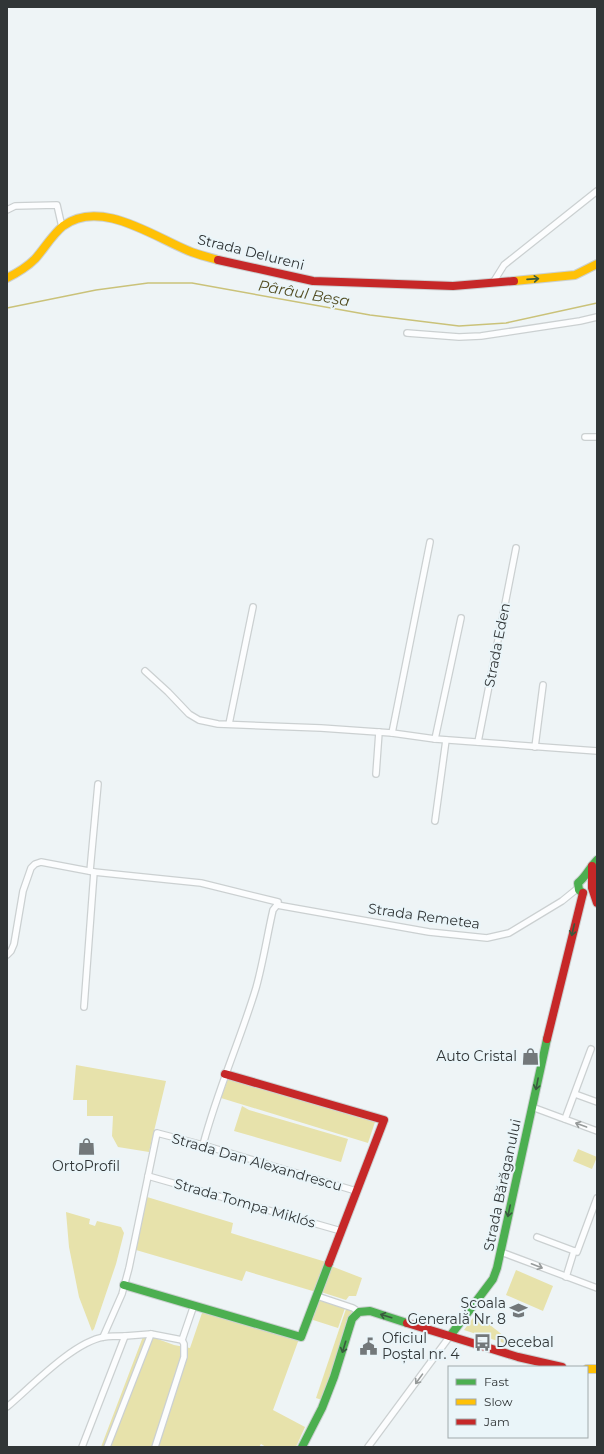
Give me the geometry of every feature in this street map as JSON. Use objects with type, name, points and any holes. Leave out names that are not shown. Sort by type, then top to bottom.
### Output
[{"type":"street","points":[[494,281],[504,265],[597,191]]},
{"type":"street","points":[[7,210],[15,206],[57,205],[62,227]]},
{"type":"street","name":"Strada Delureni","points":[[7,278],[34,260],[62,227],[75,219],[91,217],[112,218],[138,227],[189,251],[216,259],[313,281],[453,286],[494,281],[575,275],[597,264]]},
{"type":"street","points":[[407,333],[458,337],[481,336],[597,317]]},
{"type":"street","points":[[585,437],[597,437]]},
{"type":"street","points":[[392,732],[430,542]]},
{"type":"street","name":"Strada Eden","points":[[478,742],[516,548]]},
{"type":"street","points":[[229,724],[253,607]]},
{"type":"street","points":[[435,739],[461,618]]},
{"type":"street","points":[[145,671],[189,714],[199,720],[229,724],[392,732],[435,739],[597,751]]},
{"type":"street","points":[[535,747],[543,685]]},
{"type":"street","points":[[376,774],[379,732]]},
{"type":"street","points":[[434,821],[446,740]]},
{"type":"street","points":[[84,1007],[98,784]]},
{"type":"street","points":[[7,955],[11,951],[14,944],[23,891],[31,868],[35,864],[41,862],[92,871]]},
{"type":"street","points":[[586,889],[588,879],[583,879],[594,863]]},
{"type":"street","points":[[586,889],[594,863]]},
{"type":"street","name":"Strada Remetea","points":[[92,871],[201,883],[278,902],[277,905],[429,932],[487,938],[509,933],[586,889]]},
{"type":"street","points":[[586,889],[596,901]]},
{"type":"street","name":"Strada Bărăganului","points":[[368,1447],[493,1279],[577,910],[586,889]]},
{"type":"street","points":[[203,1145],[211,1114],[256,986],[272,910],[277,905]]},
{"type":"street","points":[[565,1119],[591,1049]]},
{"type":"street","points":[[124,1285],[301,1337],[384,1120],[226,1074]]},
{"type":"street","points":[[575,1094],[597,1102]]},
{"type":"street","points":[[532,1107],[597,1131]]},
{"type":"street","name":"Strada Dan Alexandrescu","points":[[148,1176],[157,1133],[203,1145],[356,1191]]},
{"type":"street","points":[[103,1337],[122,1294],[129,1268],[148,1176]]},
{"type":"street","name":"Strada Tompa Miklós","points":[[148,1176],[342,1231]]},
{"type":"street","points":[[537,1237],[577,1252],[597,1198]]},
{"type":"street","points":[[566,1277],[574,1251]]},
{"type":"street","points":[[500,1252],[597,1287]]},
{"type":"street","points":[[317,1296],[353,1308],[359,1312]]},
{"type":"street","points":[[155,1447],[184,1357],[184,1344],[182,1340],[194,1306]]},
{"type":"street","points":[[302,1447],[329,1392],[352,1319],[359,1312],[370,1312],[518,1357],[558,1366]]},
{"type":"street","points":[[7,1407],[41,1376],[73,1351],[87,1343],[103,1337],[151,1334],[182,1340]]},
{"type":"street","points":[[109,1447],[151,1334]]},
{"type":"street","points":[[82,1447],[125,1336]]},
{"type":"shaded area","points":[[76,1065],[166,1081],[149,1152],[118,1147],[112,1136],[113,1116],[87,1116],[87,1100],[73,1100]]},
{"type":"shaded area","points":[[228,1079],[375,1122],[368,1143],[221,1098]]},
{"type":"shaded area","points":[[242,1106],[249,1110],[348,1139],[341,1162],[234,1131]]},
{"type":"shaded area","points":[[578,1149],[597,1157],[592,1169],[573,1161]]},
{"type":"shaded area","points":[[147,1197],[233,1223],[231,1233],[326,1262],[316,1292],[246,1271],[242,1281],[136,1250]]},
{"type":"shaded area","points":[[66,1212],[90,1219],[89,1224],[95,1226],[97,1221],[121,1227],[124,1233],[116,1264],[94,1329],[92,1331],[79,1297],[69,1247]]},
{"type":"shaded area","points":[[331,1266],[362,1278],[356,1296],[349,1296],[346,1300],[321,1292]]},
{"type":"shaded area","points":[[516,1270],[553,1286],[543,1311],[506,1295]]},
{"type":"shaded area","points":[[318,1298],[345,1308],[338,1328],[310,1319]]},
{"type":"shaded area","points":[[346,1309],[352,1311],[322,1400],[316,1398]]},
{"type":"shaded area","points":[[203,1310],[299,1339],[273,1410],[305,1427],[296,1447],[266,1447],[261,1444],[259,1447],[101,1447],[144,1334],[174,1345],[190,1348]]},
{"type":"shaded area","points":[[476,1314],[509,1340],[507,1344],[464,1330]]},
{"type":"waterway","name":"Pârâul Beșa","points":[[7,308],[96,290],[148,283],[192,283],[370,315],[459,326],[506,323],[597,303]]},
{"type":"traffic: fast","points":[[583,893],[579,890],[578,883],[597,860]]},
{"type":"traffic: fast","points":[[450,1336],[493,1279],[497,1268],[547,1039]]},
{"type":"traffic: fast","points":[[124,1285],[301,1337],[329,1263]]},
{"type":"traffic: fast","points":[[302,1447],[322,1408],[334,1377],[352,1319],[359,1312],[370,1311],[407,1323]]},
{"type":"traffic: slow","points":[[7,278],[22,270],[32,262],[63,226],[78,218],[93,216],[110,218],[127,223],[196,254],[218,260]]},
{"type":"traffic: slow","points":[[514,281],[575,275],[597,264]]},
{"type":"traffic: slow","points":[[588,1369],[597,1369]]},
{"type":"traffic: jam","points":[[218,260],[313,281],[453,286],[514,281]]},
{"type":"traffic: jam","points":[[592,866],[592,888],[597,903]]},
{"type":"traffic: jam","points":[[547,1039],[583,893]]},
{"type":"traffic: jam","points":[[225,1074],[384,1120],[329,1263]]},
{"type":"traffic: jam","points":[[407,1323],[518,1357],[558,1366]]},
{"type":"place","name":"Auto Cristal","points":[[530,1056]]},
{"type":"place","name":"OrtoProfil","points":[[86,1146]]},
{"type":"place","name":"Școala Generală Nr. 8","points":[[519,1311]]},
{"type":"place","name":"Decebal","points":[[483,1342]]},
{"type":"place","name":"Oficiul Poștal nr. 4","points":[[369,1346]]}]
